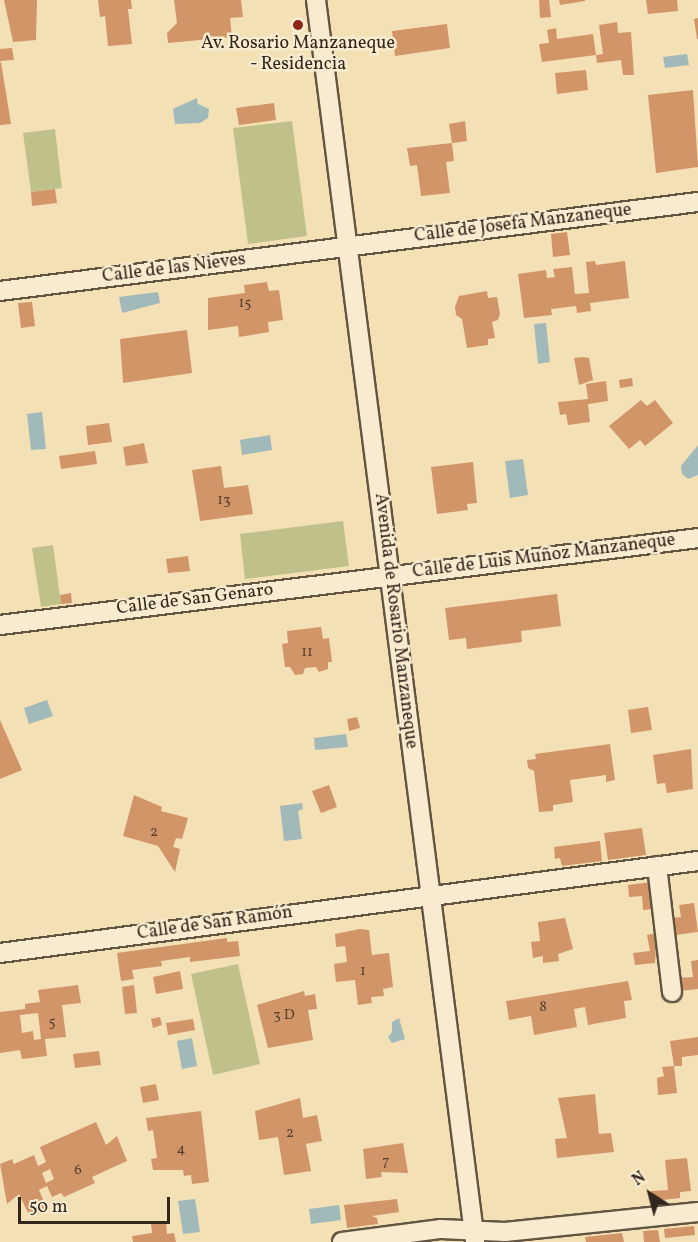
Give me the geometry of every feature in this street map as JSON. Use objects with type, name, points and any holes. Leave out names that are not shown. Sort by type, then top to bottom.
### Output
[{"type":"street","name":"Avenida de Rosario Manzaneque","points":[[316,0],[474,1235]]},
{"type":"street","name":"Calle de Josefa Manzaneque","points":[[348,245],[698,202]]},
{"type":"street","name":"Calle de las Nieves","points":[[0,291],[348,245]]},
{"type":"street","name":"Calle de Luis Muñoz Manzaneque","points":[[390,577],[698,538]]},
{"type":"street","name":"Calle de San Genaro","points":[[0,625],[390,577]]},
{"type":"street","name":"Calle de San Ramón","points":[[0,953],[698,861]]},
{"type":"street","points":[[657,866],[672,992]]},
{"type":"street","points":[[342,1242],[474,1235],[698,1212]]},
{"type":"green space","points":[[292,121],[307,236],[248,244],[233,128]]},
{"type":"green space","points":[[55,129],[62,188],[31,192],[23,133]]},
{"type":"green space","points":[[343,521],[349,566],[245,579],[240,534]]},
{"type":"green space","points":[[53,545],[61,604],[41,607],[32,548]]},
{"type":"green space","points":[[238,964],[260,1064],[213,1075],[191,974]]},
{"type":"water","points":[[687,54],[689,65],[665,68],[663,57]]},
{"type":"water","points":[[197,98],[198,104],[209,109],[208,118],[200,123],[175,124],[173,109]]},
{"type":"water","points":[[158,292],[160,303],[122,313],[119,297]]},
{"type":"water","points":[[546,323],[550,362],[538,364],[534,324]]},
{"type":"water","points":[[42,412],[46,449],[31,450],[27,414]]},
{"type":"water","points":[[270,435],[272,450],[242,455],[240,440]]},
{"type":"water","points":[[698,445],[698,475],[688,479],[682,474],[681,466]]},
{"type":"water","points":[[523,459],[528,495],[510,498],[505,461]]},
{"type":"water","points":[[47,700],[53,716],[29,724],[24,708]]},
{"type":"water","points":[[346,734],[348,747],[315,750],[314,738]]},
{"type":"water","points":[[302,803],[303,809],[298,811],[302,839],[284,841],[280,806]]},
{"type":"water","points":[[399,1018],[405,1039],[392,1043],[388,1037],[392,1032],[392,1022]]},
{"type":"water","points":[[192,1038],[197,1066],[182,1069],[177,1041]]},
{"type":"water","points":[[195,1199],[200,1232],[183,1234],[178,1201]]},
{"type":"water","points":[[339,1205],[341,1220],[311,1224],[309,1209]]},
{"type":"building","points":[[4,0],[37,0],[36,40],[13,42]]},
{"type":"building","points":[[98,0],[131,0],[132,9],[128,9],[132,44],[108,46],[105,16],[100,17]]},
{"type":"building","points":[[174,0],[241,0],[243,17],[230,18],[232,37],[168,43],[167,33],[177,23]]},
{"type":"building","points":[[539,0],[549,0],[551,17],[540,18]]},
{"type":"building","points":[[559,0],[585,0],[585,1],[560,5]]},
{"type":"building","points":[[646,0],[677,0],[678,11],[648,14]]},
{"type":"building","points":[[698,18],[698,39],[697,39],[694,19]]},
{"type":"building","points":[[617,22],[618,33],[631,32],[634,75],[623,75],[621,60],[597,63],[596,55],[603,54],[599,25]]},
{"type":"building","points":[[447,24],[450,48],[395,56],[392,31]]},
{"type":"building","points":[[556,28],[557,39],[593,34],[596,55],[542,62],[539,44],[549,43],[547,30]]},
{"type":"building","points":[[12,48],[14,60],[0,61],[0,49]]},
{"type":"building","points":[[0,63],[11,124],[0,125]]},
{"type":"building","points":[[586,70],[588,90],[557,94],[555,73]]},
{"type":"building","points":[[693,90],[698,167],[656,173],[648,95]]},
{"type":"building","points":[[274,103],[276,120],[239,125],[236,108]]},
{"type":"building","points":[[465,121],[467,141],[452,143],[449,124]]},
{"type":"building","points":[[452,143],[454,161],[446,162],[450,193],[421,196],[417,165],[410,166],[407,148]]},
{"type":"building","points":[[55,189],[57,203],[32,206],[31,192]]},
{"type":"building","points":[[567,232],[570,255],[553,257],[551,234]]},
{"type":"building","points":[[595,261],[596,265],[625,261],[629,298],[590,303],[591,311],[577,313],[576,306],[551,309],[552,315],[524,318],[518,274],[546,270],[547,278],[555,277],[553,269],[572,267],[575,294],[589,293],[586,262]]},
{"type":"building","points":[[267,282],[269,291],[279,290],[283,320],[268,322],[269,332],[239,337],[238,326],[208,330],[208,298],[245,293],[244,285]]},
{"type":"building","points":[[487,291],[488,298],[497,297],[500,314],[498,320],[492,322],[495,338],[488,339],[488,345],[467,348],[462,319],[456,315],[455,307],[459,296]]},
{"type":"building","points":[[32,302],[35,326],[21,328],[18,303]]},
{"type":"building","points":[[187,330],[192,373],[123,383],[120,339]]},
{"type":"building","points":[[574,358],[589,358],[593,380],[579,385]]},
{"type":"building","points":[[632,378],[633,386],[620,388],[619,380]]},
{"type":"building","points":[[606,381],[608,401],[588,404],[590,422],[568,425],[566,414],[560,415],[558,402],[588,399],[586,384]]},
{"type":"building","points":[[641,400],[647,406],[655,400],[673,423],[645,446],[640,440],[629,449],[609,426]]},
{"type":"building","points":[[109,423],[112,442],[88,445],[86,426]]},
{"type":"building","points":[[144,443],[148,463],[126,466],[123,447]]},
{"type":"building","points":[[95,451],[97,464],[61,469],[59,456]]},
{"type":"building","points":[[473,462],[477,503],[467,504],[468,510],[437,514],[431,467]]},
{"type":"building","points":[[221,466],[224,488],[248,485],[253,514],[200,521],[192,470]]},
{"type":"building","points":[[188,556],[190,571],[168,573],[166,559]]},
{"type":"building","points":[[71,593],[72,603],[61,604],[60,595]]},
{"type":"building","points":[[557,594],[561,626],[521,631],[522,642],[467,649],[466,638],[449,640],[445,608]]},
{"type":"building","points":[[321,627],[323,639],[329,638],[332,662],[328,662],[328,669],[319,672],[316,667],[305,668],[303,674],[295,675],[290,667],[285,667],[282,644],[288,643],[287,631]]},
{"type":"building","points":[[648,707],[652,730],[631,733],[628,710]]},
{"type":"building","points":[[357,717],[360,728],[349,731],[347,719]]},
{"type":"building","points":[[0,720],[22,770],[0,779]]},
{"type":"building","points":[[610,744],[615,780],[606,782],[606,775],[570,780],[573,802],[553,805],[553,811],[539,812],[534,771],[528,768],[527,760],[536,759],[535,754]]},
{"type":"building","points":[[691,749],[693,789],[667,793],[665,783],[657,784],[653,755]]},
{"type":"building","points":[[329,785],[337,807],[321,813],[312,791]]},
{"type":"building","points":[[134,795],[162,807],[161,811],[188,818],[182,839],[176,838],[173,847],[180,849],[175,872],[158,846],[123,836]]},
{"type":"building","points":[[642,828],[646,855],[608,860],[604,833]]},
{"type":"building","points":[[600,841],[602,861],[562,866],[560,858],[555,859],[554,847]]},
{"type":"building","points":[[652,882],[654,909],[643,910],[642,896],[629,897],[628,885]]},
{"type":"building","points":[[694,903],[698,932],[675,935],[673,918],[681,917],[679,905]]},
{"type":"building","points":[[565,918],[573,949],[558,954],[559,961],[543,963],[543,956],[533,958],[531,942],[540,941],[538,922]]},
{"type":"building","points":[[360,929],[369,930],[372,955],[389,953],[393,987],[383,989],[384,996],[371,997],[372,1003],[358,1005],[355,980],[336,982],[334,964],[347,962],[345,946],[336,947],[335,934]]},
{"type":"building","points":[[657,933],[655,963],[635,965],[633,953],[650,951],[647,935]]},
{"type":"building","points":[[227,938],[227,942],[238,941],[240,956],[190,962],[190,957],[161,961],[162,966],[132,970],[134,979],[121,981],[117,953]]},
{"type":"building","points":[[698,960],[698,989],[679,991],[678,978],[693,977],[691,961]]},
{"type":"building","points":[[180,971],[183,989],[156,994],[153,977]]},
{"type":"building","points":[[628,981],[632,1000],[624,1001],[626,1018],[588,1025],[585,1007],[574,1009],[577,1027],[534,1035],[531,1016],[509,1020],[506,1001]]},
{"type":"building","points":[[78,985],[81,1003],[62,1005],[66,1037],[45,1039],[47,1056],[22,1059],[20,1050],[0,1053],[0,1012],[25,1009],[25,1004],[40,1002],[38,990]],"holes":[[[38,1013],[41,1039],[34,1040],[33,1031],[22,1033],[20,1015]]]},
{"type":"building","points":[[134,985],[137,1013],[125,1014],[122,987]]},
{"type":"building","points":[[304,991],[305,996],[315,994],[317,1009],[308,1010],[313,1040],[268,1048],[257,1005]]},
{"type":"building","points":[[160,1017],[162,1025],[153,1028],[151,1019]]},
{"type":"building","points":[[193,1019],[195,1030],[168,1035],[166,1023]]},
{"type":"building","points":[[698,1037],[698,1055],[682,1057],[682,1066],[674,1066],[670,1041]]},
{"type":"building","points":[[99,1051],[101,1065],[75,1068],[73,1054]]},
{"type":"building","points":[[674,1066],[677,1093],[658,1095],[657,1078],[664,1076],[662,1067]]},
{"type":"building","points":[[156,1084],[159,1100],[143,1103],[140,1087]]},
{"type":"building","points":[[595,1094],[599,1134],[611,1133],[614,1152],[557,1158],[555,1139],[567,1138],[558,1098]]},
{"type":"building","points":[[300,1098],[303,1118],[317,1115],[322,1141],[306,1144],[311,1171],[284,1175],[278,1137],[259,1140],[255,1111]]},
{"type":"building","points":[[201,1111],[209,1182],[192,1184],[191,1175],[184,1176],[183,1170],[153,1170],[151,1159],[157,1158],[153,1130],[148,1131],[146,1118]]},
{"type":"building","points":[[96,1122],[106,1145],[117,1136],[127,1161],[92,1177],[95,1183],[64,1197],[61,1193],[52,1197],[47,1186],[39,1190],[47,1209],[30,1217],[19,1194],[7,1204],[0,1164],[12,1159],[14,1164],[34,1155],[38,1166],[46,1162],[40,1147]],"holes":[[[50,1169],[54,1179],[46,1183],[42,1173]]]},
{"type":"building","points":[[403,1143],[408,1173],[381,1172],[382,1177],[366,1179],[363,1149]]},
{"type":"building","points":[[687,1158],[691,1191],[680,1192],[680,1198],[653,1201],[651,1191],[668,1190],[665,1160]]},
{"type":"building","points":[[397,1199],[399,1212],[372,1216],[377,1218],[378,1224],[347,1228],[344,1205]]},
{"type":"building","points":[[166,1222],[167,1234],[174,1233],[176,1242],[133,1242],[132,1236],[152,1233],[151,1224]]},
{"type":"building","points":[[694,1226],[695,1235],[665,1238],[664,1229]]},
{"type":"building","points":[[658,1230],[660,1242],[644,1242],[643,1231]]},
{"type":"building","points":[[622,1233],[624,1242],[586,1242],[585,1237]]},
{"type":"place","name":"Av. Rosario Manzaneque - Residencia","points":[[298,25]]}]
